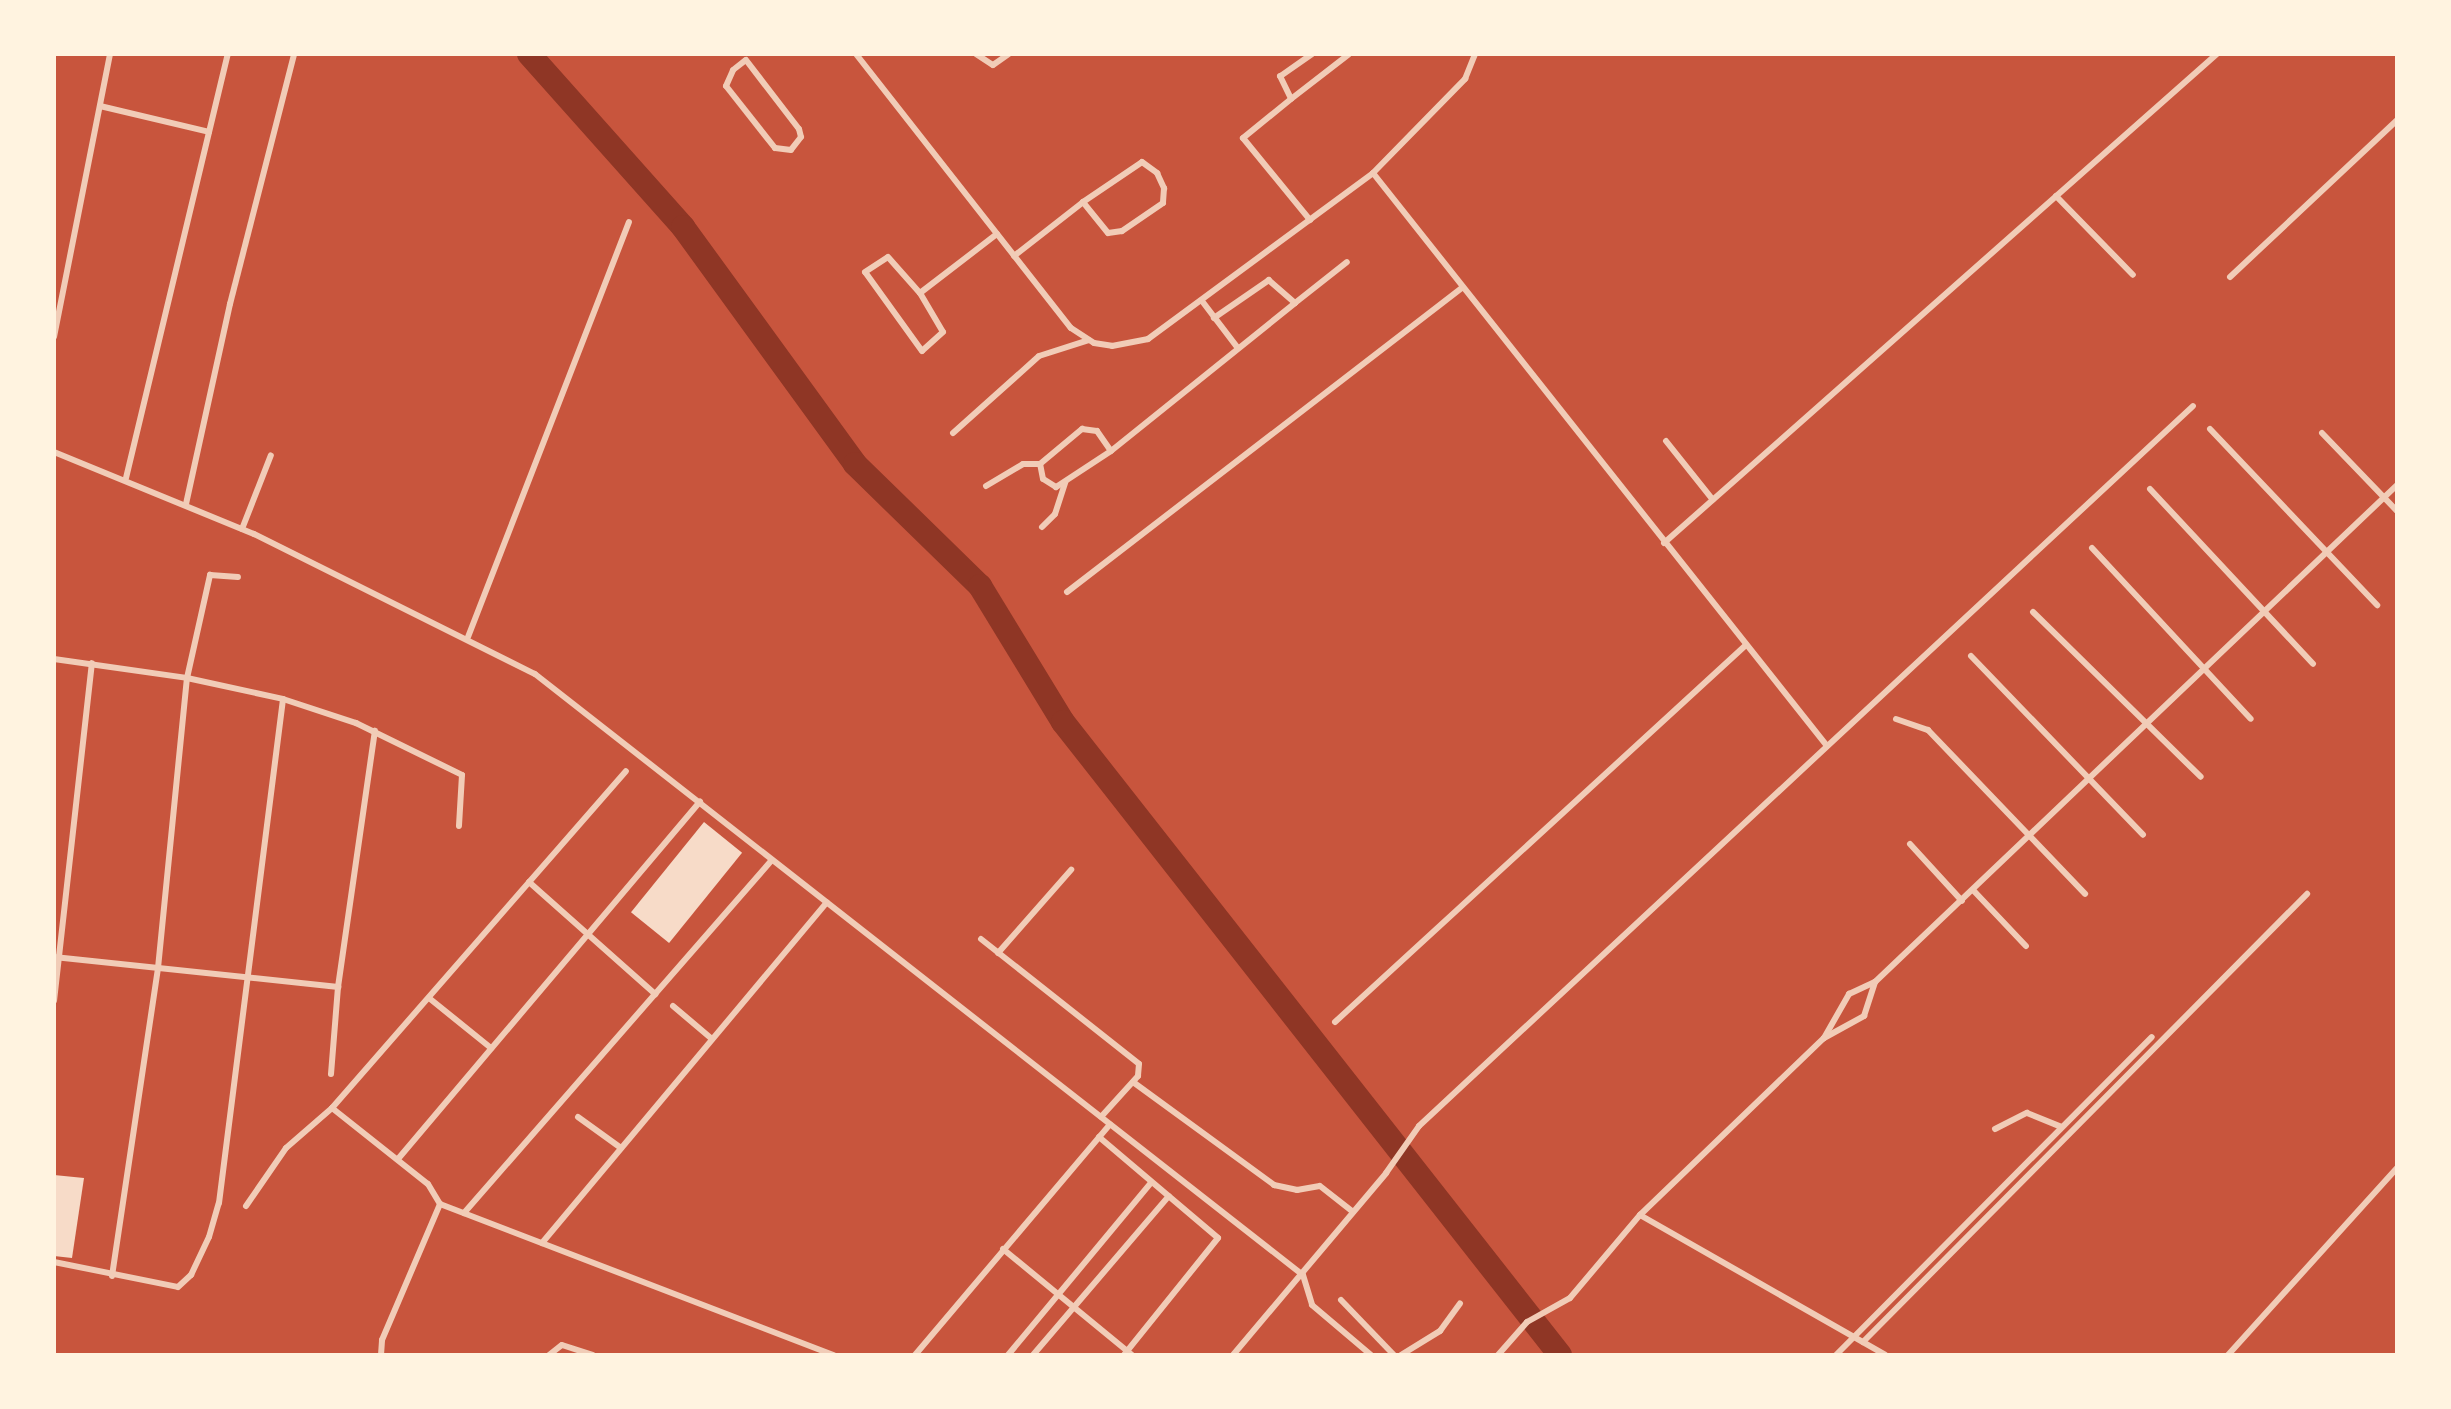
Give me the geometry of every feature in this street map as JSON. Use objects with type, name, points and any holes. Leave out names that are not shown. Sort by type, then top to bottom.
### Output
[{"type":"street","points":[[54,337],[110,54]]},
{"type":"street","points":[[126,478],[228,54]]},
{"type":"street","points":[[186,504],[230,304],[294,54]]},
{"type":"street","points":[[746,60],[799,129],[801,137],[791,150],[775,148],[726,86],[727,78],[746,60],[754,54]]},
{"type":"street","points":[[856,54],[1071,328],[1089,339],[1129,345],[1148,339],[1202,301],[1373,173],[1465,79],[1475,54]]},
{"type":"street","points":[[976,54],[993,65],[1009,54]]},
{"type":"street","points":[[1291,99],[1280,76],[1301,57],[1312,54]]},
{"type":"street","points":[[1310,220],[1243,138],[1349,54]]},
{"type":"street","points":[[1664,543],[2217,54]]},
{"type":"street","points":[[100,106],[209,132]]},
{"type":"street","points":[[2230,277],[2397,120]]},
{"type":"street","points":[[1014,256],[1083,202],[1142,162],[1164,188],[1163,203],[1115,233],[1108,233],[1083,202]]},
{"type":"street","points":[[1373,173],[1827,746]]},
{"type":"street","points":[[2056,196],[2133,275]]},
{"type":"street","points":[[468,637],[629,222]]},
{"type":"street","points":[[920,293],[997,234]]},
{"type":"street","points":[[888,257],[920,293],[943,332],[922,351],[865,272],[888,257]]},
{"type":"street","points":[[1040,464],[1050,487],[1065,483],[1111,451],[1237,347],[1347,262]]},
{"type":"street","points":[[1214,318],[1269,280],[1295,303]]},
{"type":"street","points":[[1067,592],[1462,288]]},
{"type":"street","points":[[1202,301],[1237,347]]},
{"type":"street","points":[[953,433],[1039,356],[1089,339]]},
{"type":"street","points":[[1233,1355],[1304,1277],[1419,1126],[2193,406]]},
{"type":"street","points":[[986,486],[1016,467],[1040,464],[1082,429],[1097,431],[1111,451]]},
{"type":"street","points":[[2210,429],[2377,605]]},
{"type":"street","points":[[2322,433],[2397,511]]},
{"type":"street","points":[[1666,441],[1713,500]]},
{"type":"street","points":[[54,452],[126,478],[242,529],[468,637],[586,709],[772,860],[1304,1277],[1309,1300],[1371,1355]]},
{"type":"street","points":[[242,529],[271,455]]},
{"type":"street","points":[[1042,527],[1055,514],[1065,483]]},
{"type":"street","points":[[1824,1038],[1840,1003],[1860,986],[1875,982],[2142,724],[2397,485]]},
{"type":"street","points":[[2150,489],[2313,664]]},
{"type":"street","points":[[2092,548],[2251,719]]},
{"type":"street","points":[[112,1276],[158,968],[187,678],[210,575],[238,577]]},
{"type":"street","points":[[2033,612],[2142,724],[2201,777]]},
{"type":"street","points":[[1335,1022],[1746,645]]},
{"type":"street","points":[[1971,656],[2085,779],[2143,835]]},
{"type":"street","points":[[54,659],[187,678],[283,699],[375,731],[462,775],[459,826]]},
{"type":"street","points":[[54,1001],[92,663]]},
{"type":"street","points":[[54,1262],[178,1287],[191,1275],[203,1249],[219,1203],[283,699]]},
{"type":"street","points":[[1896,719],[1928,730],[2085,894]]},
{"type":"street","points":[[331,1074],[338,987],[375,731]]},
{"type":"street","points":[[246,1206],[286,1148],[332,1108],[626,771]]},
{"type":"street","points":[[398,1159],[700,801]]},
{"type":"street","points":[[1910,844],[1962,901]]},
{"type":"street","points":[[464,1213],[772,860]]},
{"type":"street","points":[[998,953],[1071,870]]},
{"type":"street","points":[[529,882],[655,994]]},
{"type":"street","points":[[1973,890],[2026,946]]},
{"type":"street","points":[[1863,1342],[2307,894]]},
{"type":"street","points":[[542,1243],[827,902]]},
{"type":"street","points":[[981,939],[1139,1064],[1133,1082],[1101,1117]]},
{"type":"street","points":[[57,957],[338,987]]},
{"type":"street","points":[[1498,1355],[1504,1344],[1527,1322],[1557,1306],[1602,1264],[1640,1215],[1824,1038],[1864,1016],[1875,982]]},
{"type":"street","points":[[429,998],[491,1048]]},
{"type":"street","points":[[673,1006],[712,1039]]},
{"type":"street","points":[[1836,1355],[2152,1037]]},
{"type":"street","points":[[1133,1082],[1274,1185],[1297,1190],[1320,1186],[1353,1212]]},
{"type":"street","points":[[332,1108],[428,1184],[440,1204],[834,1355]]},
{"type":"street","points":[[1995,1129],[2027,1113],[2061,1127]]},
{"type":"street","points":[[578,1117],[621,1148]]},
{"type":"street","points":[[915,1355],[1110,1124]]},
{"type":"street","points":[[1003,1249],[1062,1292],[1128,1354],[1218,1238],[1099,1137]]},
{"type":"street","points":[[2228,1355],[2397,1168]]},
{"type":"street","points":[[1008,1355],[1151,1183]]},
{"type":"street","points":[[1033,1355],[1169,1196]]},
{"type":"street","points":[[381,1355],[382,1340],[440,1204]]},
{"type":"street","points":[[1640,1215],[1885,1355]]},
{"type":"street","points":[[1341,1300],[1394,1355]]},
{"type":"street","points":[[1401,1355],[1440,1331],[1460,1303]]},
{"type":"street","points":[[549,1355],[562,1345],[592,1355]]},
{"type":"building","points":[[704,822],[742,853],[669,943],[631,912]]},
{"type":"building","points":[[54,1175],[84,1178],[72,1258],[54,1256]]},
{"type":"waterway","points":[[529,54],[683,227],[855,464],[980,586],[1063,722],[1560,1355]]}]
